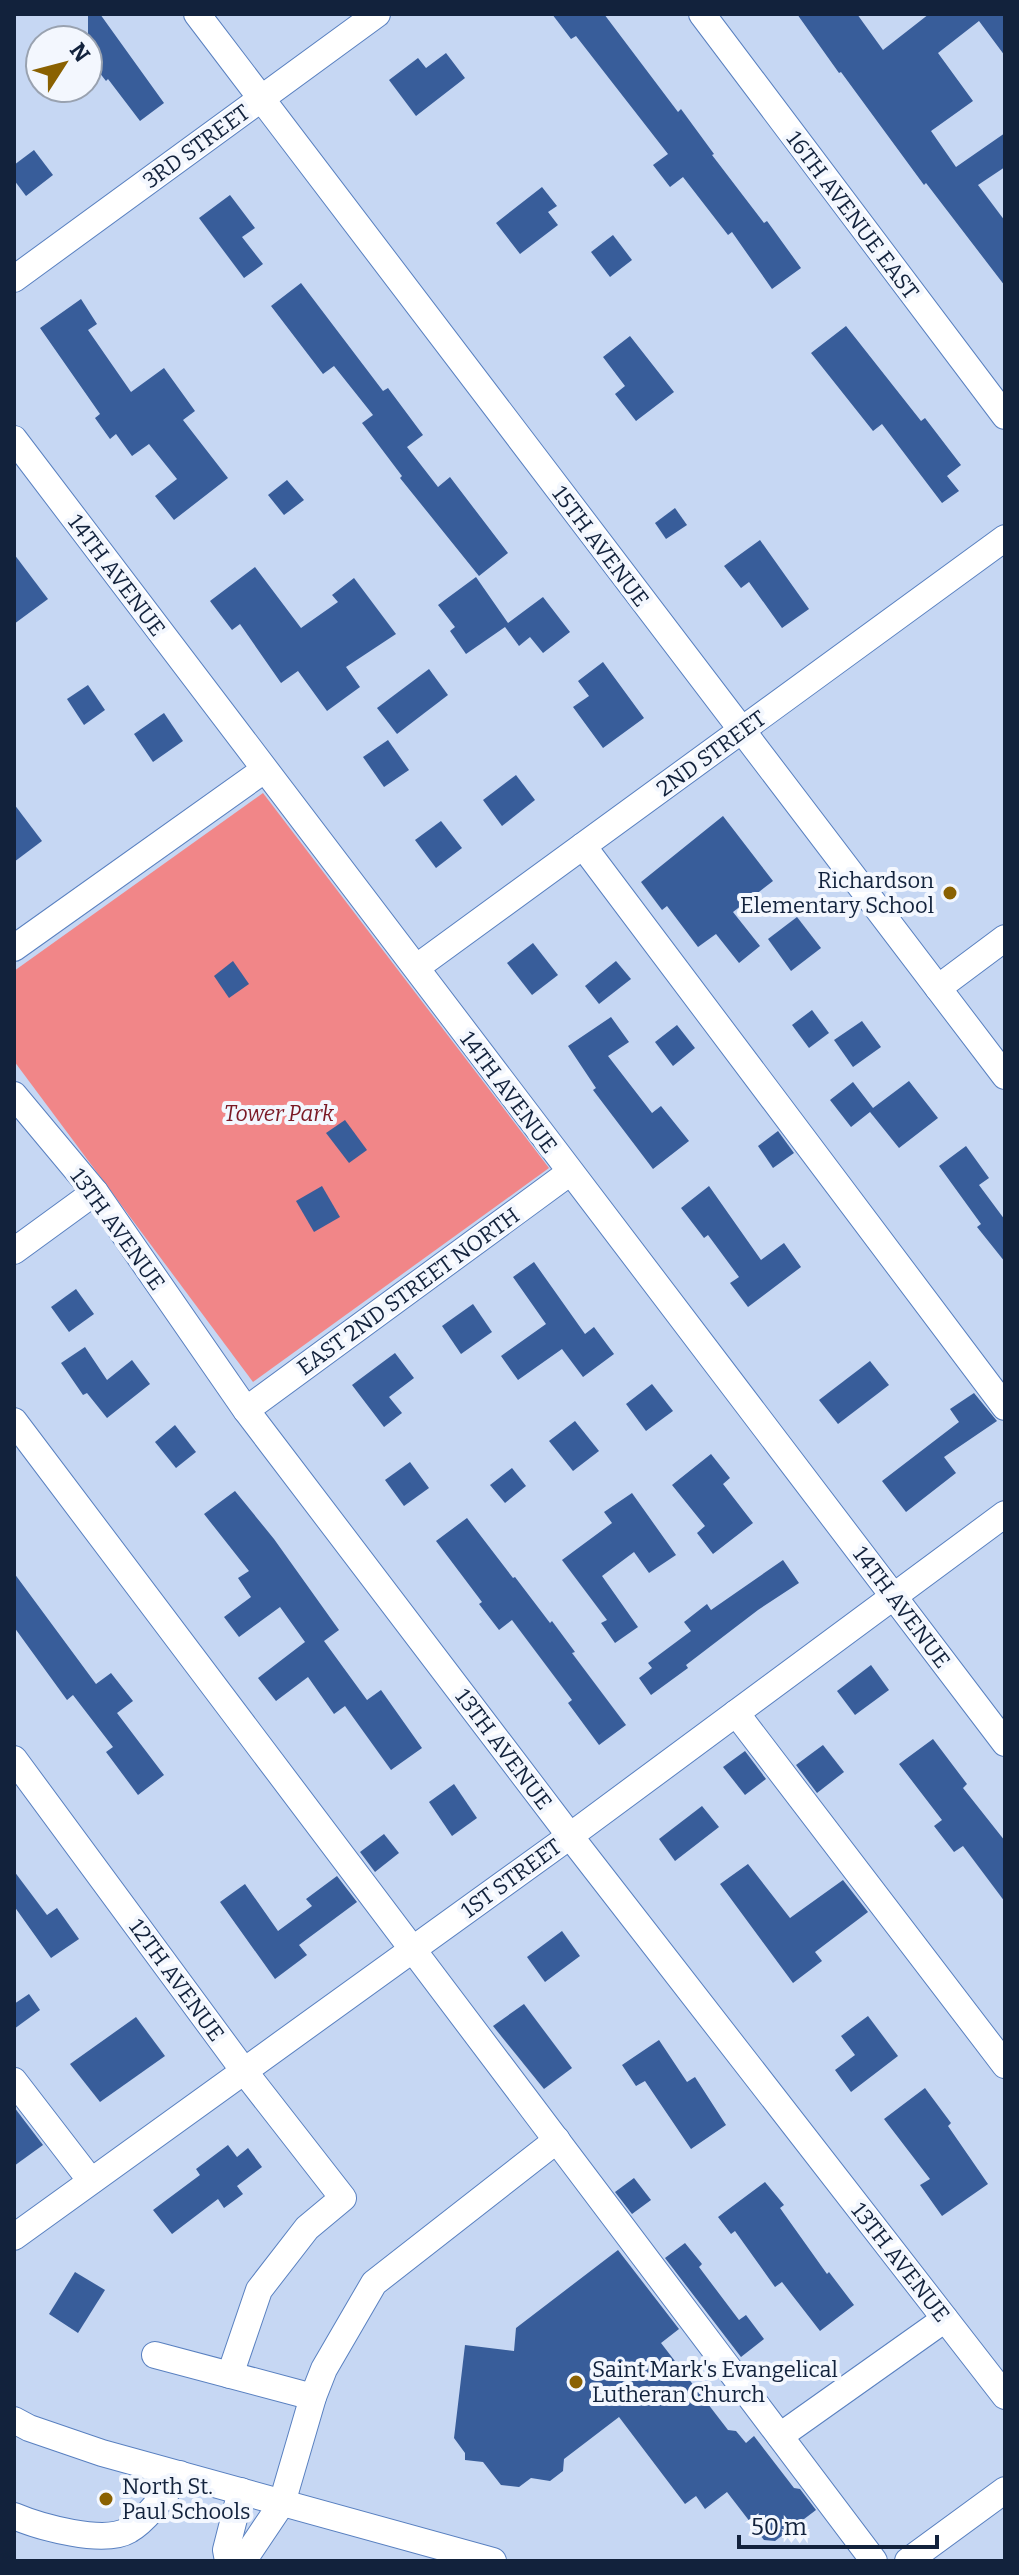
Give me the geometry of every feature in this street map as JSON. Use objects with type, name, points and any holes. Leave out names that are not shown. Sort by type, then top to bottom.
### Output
[{"type":"street","name":"15TH AVENUE","points":[[197,14],[1005,1076]]},
{"type":"street","name":"3RD STREET","points":[[14,279],[377,14]]},
{"type":"street","name":"16TH AVENUE EAST","points":[[702,14],[1005,416]]},
{"type":"street","name":"14TH AVENUE","points":[[14,439],[1005,1743]]},
{"type":"street","name":"2ND STREET","points":[[417,967],[1005,538]]},
{"type":"street","points":[[14,948],[264,770]]},
{"type":"street","points":[[583,846],[1005,1407]]},
{"type":"street","points":[[938,988],[1005,938]]},
{"type":"street","name":"13TH AVENUE","points":[[14,1095],[95,1192],[246,1410],[570,1836],[1005,2396]]},
{"type":"street","name":"EAST 2ND STREET NORTH","points":[[246,1410],[569,1173]]},
{"type":"street","points":[[14,1251],[95,1192]]},
{"type":"street","points":[[14,1421],[874,2561]]},
{"type":"street","name":"1ST STREET","points":[[14,2237],[570,1836],[1005,1514]]},
{"type":"street","points":[[736,1713],[1005,2065]]},
{"type":"street","name":"12TH AVENUE","points":[[14,1759],[244,2071],[343,2198],[307,2228],[259,2290],[230,2375]]},
{"type":"street","points":[[14,2081],[91,2181]]},
{"type":"street","points":[[243,2561],[282,2503],[324,2369],[374,2283],[557,2140]]},
{"type":"street","points":[[780,2436],[945,2319]]},
{"type":"street","points":[[155,2355],[313,2397]]},
{"type":"street","points":[[14,2420],[102,2453],[493,2561]]},
{"type":"street","points":[[14,2516],[92,2536],[111,2535],[130,2530],[180,2474]]},
{"type":"street","points":[[908,2561],[1005,2490]]},
{"type":"street","points":[[228,2561],[226,2550],[241,2491]]},
{"type":"green space","name":"Tower Park","points":[[263,793],[549,1168],[253,1382],[14,1061],[14,971]]},
{"type":"building","points":[[88,14],[100,14],[164,103],[140,121],[108,79],[104,78],[104,24],[88,24]]},
{"type":"building","points":[[552,14],[604,14],[678,112],[681,109],[712,155],[801,268],[772,289],[732,232],[728,235],[683,177],[670,187],[653,165],[668,154],[576,36],[571,39]]},
{"type":"building","points":[[797,14],[857,14],[883,50],[929,14],[1005,14],[1005,56],[979,21],[938,53],[973,101],[931,131],[956,167],[1005,133],[1005,167],[978,185],[1005,221],[1005,286],[926,183],[924,185]]},
{"type":"building","points":[[446,53],[465,78],[416,116],[389,80],[418,58],[426,68]]},
{"type":"building","points":[[34,150],[53,175],[26,196],[14,180],[14,165]]},
{"type":"building","points":[[542,187],[557,206],[548,212],[558,225],[520,254],[496,223]]},
{"type":"building","points":[[230,195],[255,228],[242,237],[263,264],[244,278],[199,218]]},
{"type":"building","points":[[613,235],[632,260],[610,277],[591,252]]},
{"type":"building","points":[[301,283],[383,391],[388,388],[423,435],[407,447],[438,487],[450,477],[508,553],[479,576],[400,478],[402,476],[362,423],[373,415],[334,366],[323,374],[271,306]]},
{"type":"building","points":[[81,299],[97,324],[88,330],[131,392],[164,368],[195,411],[183,420],[228,478],[174,520],[155,496],[177,479],[149,444],[132,456],[116,434],[110,439],[95,418],[100,414],[40,328]]},
{"type":"building","points":[[846,326],[921,421],[925,418],[961,465],[947,476],[959,491],[942,503],[882,424],[873,431],[811,353]]},
{"type":"building","points":[[630,336],[674,392],[636,421],[615,394],[625,386],[603,357]]},
{"type":"building","points":[[287,480],[304,500],[284,515],[268,495]]},
{"type":"building","points":[[675,508],[687,525],[666,539],[655,523]]},
{"type":"building","points":[[760,540],[809,609],[782,628],[749,582],[741,588],[724,566]]},
{"type":"building","points":[[14,554],[48,599],[14,624]]},
{"type":"building","points":[[255,567],[301,628],[338,602],[332,595],[354,578],[396,634],[346,667],[360,687],[327,711],[298,671],[281,683],[240,624],[232,630],[210,601]]},
{"type":"building","points":[[476,577],[508,623],[543,597],[570,632],[543,653],[530,637],[519,646],[505,627],[466,654],[450,631],[455,627],[438,605]]},
{"type":"building","points":[[603,662],[644,718],[603,748],[573,707],[589,696],[578,681]]},
{"type":"building","points":[[429,669],[448,695],[397,734],[377,708]]},
{"type":"building","points":[[88,685],[105,710],[84,725],[67,699]]},
{"type":"building","points":[[164,713],[183,741],[153,762],[134,734]]},
{"type":"building","points":[[388,740],[409,770],[384,787],[363,757]]},
{"type":"building","points":[[516,775],[535,800],[502,826],[483,800]]},
{"type":"building","points":[[14,804],[42,841],[14,862]]},
{"type":"building","points":[[723,816],[773,881],[733,912],[760,946],[739,963],[716,934],[698,947],[667,906],[662,910],[641,882]]},
{"type":"building","points":[[441,821],[462,848],[436,868],[415,840]]},
{"type":"building","points":[[797,917],[821,948],[791,971],[768,939]]},
{"type":"building","points":[[533,943],[558,975],[532,995],[507,963]]},
{"type":"building","points":[[233,961],[249,984],[229,998],[214,976]]},
{"type":"building","points":[[616,961],[631,979],[599,1004],[585,986]]},
{"type":"building","points":[[812,1010],[829,1033],[809,1048],[792,1025]]},
{"type":"building","points":[[611,1017],[629,1042],[608,1056],[652,1113],[661,1106],[689,1141],[653,1169],[593,1090],[596,1088],[568,1046]]},
{"type":"building","points":[[862,1021],[881,1047],[853,1067],[834,1040]]},
{"type":"building","points":[[677,1025],[695,1048],[673,1066],[655,1042]]},
{"type":"building","points":[[909,1081],[938,1118],[899,1148],[870,1112],[851,1127],[830,1100],[853,1082],[873,1108]]},
{"type":"building","points":[[345,1120],[367,1150],[349,1163],[326,1133]]},
{"type":"building","points":[[778,1131],[794,1153],[773,1168],[758,1146]]},
{"type":"building","points":[[966,1146],[989,1178],[979,1185],[1005,1220],[1005,1262],[977,1227],[981,1224],[939,1166]]},
{"type":"building","points":[[322,1186],[340,1217],[314,1232],[296,1201]]},
{"type":"building","points":[[709,1186],[761,1260],[784,1243],[801,1267],[748,1307],[730,1283],[739,1277],[708,1235],[704,1238],[681,1208]]},
{"type":"building","points":[[534,1262],[585,1334],[594,1327],[614,1354],[583,1377],[562,1349],[518,1380],[501,1356],[546,1324],[513,1277]]},
{"type":"building","points":[[76,1289],[94,1314],[69,1332],[51,1307]]},
{"type":"building","points":[[473,1304],[492,1332],[461,1354],[442,1326]]},
{"type":"building","points":[[85,1347],[107,1380],[132,1360],[150,1384],[107,1418],[87,1393],[83,1395],[61,1363]]},
{"type":"building","points":[[395,1353],[414,1378],[389,1397],[402,1413],[384,1427],[352,1385]]},
{"type":"building","points":[[870,1361],[889,1385],[838,1424],[819,1400]]},
{"type":"building","points":[[652,1384],[673,1411],[646,1431],[626,1404]]},
{"type":"building","points":[[974,1393],[997,1421],[944,1457],[956,1473],[906,1512],[882,1481],[959,1422],[950,1409]]},
{"type":"building","points":[[575,1421],[599,1451],[573,1471],[549,1441]]},
{"type":"building","points":[[175,1425],[196,1452],[176,1468],[155,1442]]},
{"type":"building","points":[[711,1454],[730,1478],[723,1484],[753,1523],[713,1554],[697,1533],[705,1526],[672,1485]]},
{"type":"building","points":[[410,1462],[429,1488],[404,1506],[385,1480]]},
{"type":"building","points":[[512,1468],[526,1486],[505,1503],[490,1485]]},
{"type":"building","points":[[235,1491],[274,1539],[339,1630],[324,1641],[367,1700],[381,1690],[422,1748],[391,1770],[345,1706],[334,1714],[308,1677],[276,1701],[258,1678],[305,1642],[280,1607],[239,1637],[224,1617],[251,1597],[238,1578],[249,1571],[204,1514]]},
{"type":"building","points":[[632,1493],[676,1555],[649,1573],[634,1552],[602,1576],[638,1627],[615,1643],[601,1623],[607,1620],[562,1560],[612,1523],[604,1512]]},
{"type":"building","points":[[467,1518],[550,1623],[552,1621],[626,1725],[599,1745],[568,1703],[572,1700],[512,1620],[499,1630],[436,1541]]},
{"type":"building","points":[[783,1560],[799,1583],[758,1610],[651,1695],[639,1678],[652,1668],[648,1663],[691,1631],[684,1622],[707,1604],[711,1610]]},
{"type":"building","points":[[14,1573],[96,1684],[111,1673],[133,1701],[117,1713],[164,1775],[138,1795],[106,1752],[113,1747],[73,1695],[67,1700],[14,1627]]},
{"type":"building","points":[[871,1665],[889,1690],[855,1715],[837,1691]]},
{"type":"building","points":[[933,1739],[967,1784],[963,1788],[1005,1841],[1005,1902],[963,1846],[954,1852],[934,1826],[942,1820],[899,1764]]},
{"type":"building","points":[[823,1745],[844,1772],[817,1793],[796,1765]]},
{"type":"building","points":[[745,1751],[766,1779],[745,1795],[723,1767]]},
{"type":"building","points":[[454,1784],[477,1818],[452,1836],[429,1802]]},
{"type":"building","points":[[702,1806],[719,1827],[675,1861],[659,1839]]},
{"type":"building","points":[[384,1834],[399,1853],[375,1872],[360,1852]]},
{"type":"building","points":[[748,1864],[790,1918],[843,1880],[868,1912],[815,1952],[822,1961],[793,1983],[720,1884]]},
{"type":"building","points":[[14,1871],[47,1915],[57,1908],[79,1939],[51,1958],[14,1906]]},
{"type":"building","points":[[337,1876],[357,1902],[299,1945],[307,1955],[275,1979],[220,1902],[245,1884],[278,1931],[312,1906],[306,1899]]},
{"type":"building","points":[[562,1931],[580,1956],[545,1982],[527,1957]]},
{"type":"building","points":[[29,1994],[40,2010],[14,2029],[14,2004]]},
{"type":"building","points":[[524,2004],[572,2068],[544,2089],[493,2026]]},
{"type":"building","points":[[868,2016],[898,2056],[851,2092],[835,2070],[855,2055],[841,2036]]},
{"type":"building","points":[[136,2017],[165,2056],[100,2102],[70,2064]]},
{"type":"building","points":[[659,2040],[687,2082],[695,2077],[726,2125],[691,2149],[645,2081],[636,2086],[622,2065]]},
{"type":"building","points":[[925,2088],[951,2123],[948,2126],[988,2184],[942,2216],[920,2185],[930,2179],[884,2119]]},
{"type":"building","points":[[14,2107],[43,2145],[14,2166]]},
{"type":"building","points":[[228,2145],[237,2157],[248,2148],[262,2167],[237,2186],[243,2194],[224,2208],[218,2199],[172,2234],[153,2210],[200,2175],[196,2169]]},
{"type":"building","points":[[634,2178],[651,2200],[632,2214],[615,2192]]},
{"type":"building","points":[[765,2182],[784,2205],[780,2208],[827,2274],[829,2272],[854,2305],[820,2331],[782,2282],[775,2287],[735,2231],[731,2234],[718,2217]]},
{"type":"building","points":[[685,2243],[739,2320],[746,2315],[764,2339],[741,2357],[665,2258]]},
{"type":"building","name":"Saint Mark's Evangelical Lutheran Church","points":[[618,2250],[679,2329],[661,2343],[728,2430],[736,2431],[746,2443],[754,2436],[794,2488],[800,2489],[816,2510],[775,2541],[764,2540],[727,2492],[705,2509],[696,2496],[685,2504],[619,2417],[564,2459],[563,2471],[550,2481],[531,2478],[519,2487],[501,2485],[483,2462],[465,2460],[465,2453],[454,2438],[465,2345],[514,2351],[516,2328]]},
{"type":"building","points":[[75,2272],[105,2290],[78,2333],[49,2314]]},
{"type":"place","name":"Richardson Elementary School","points":[[950,893]]},
{"type":"place","name":"Saint Mark's Evangelical Lutheran Church","points":[[576,2382]]},
{"type":"place","name":"North St. Paul Schools","points":[[106,2499]]}]
